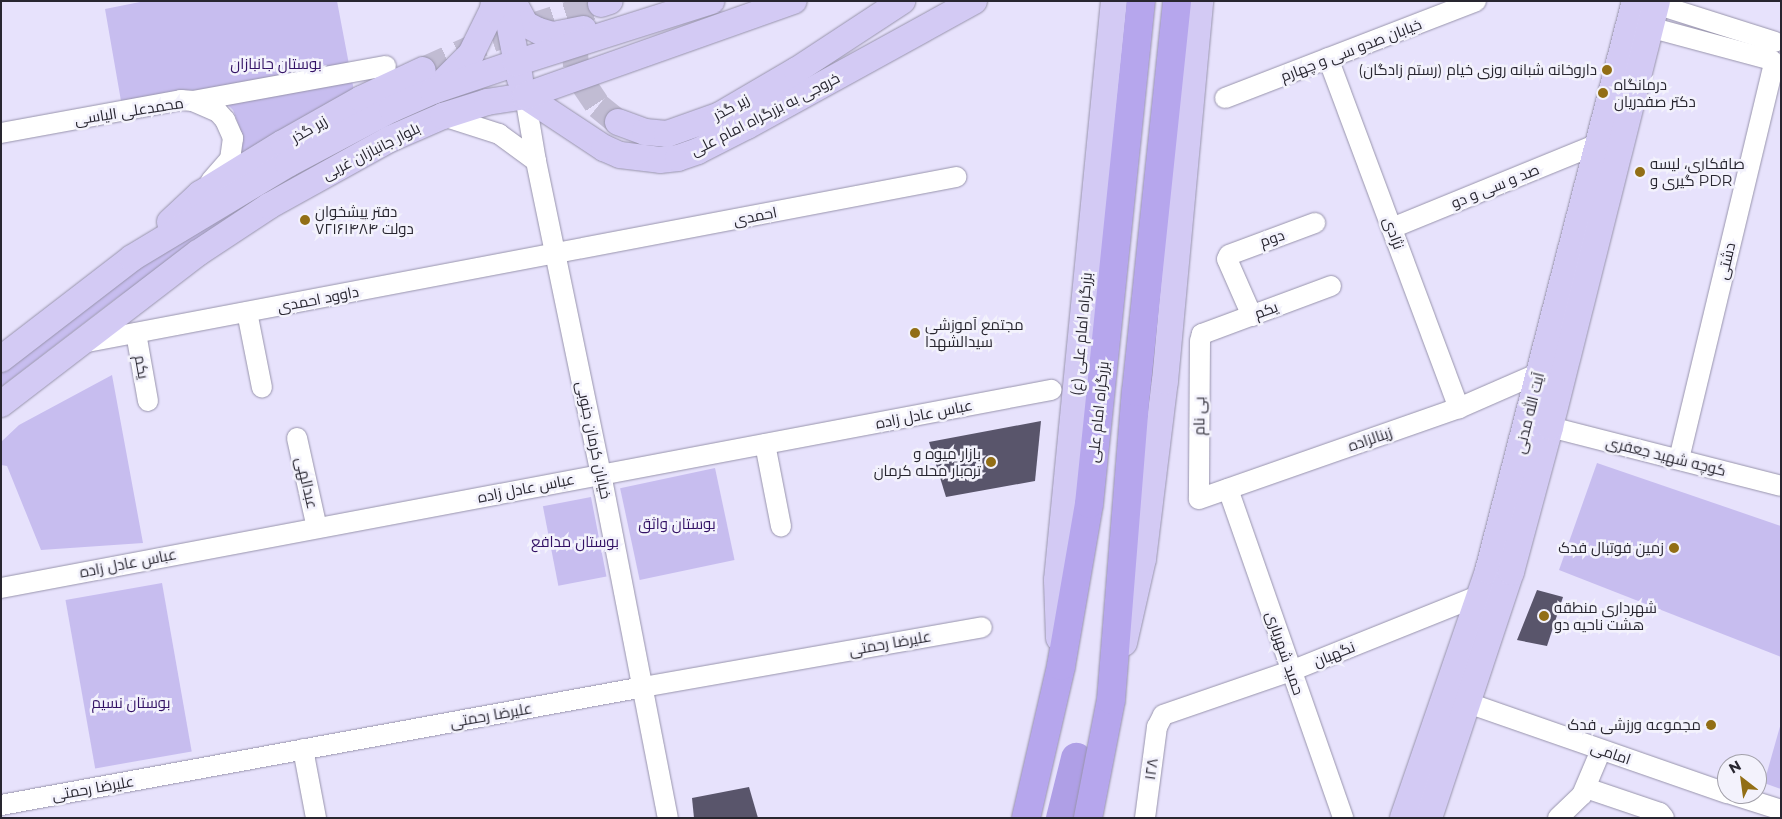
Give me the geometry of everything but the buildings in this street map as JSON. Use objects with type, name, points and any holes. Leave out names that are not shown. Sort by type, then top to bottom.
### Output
[{"type":"highway","name":"بزرگراه امام علی","points":[[1026,818],[1061,666],[1089,504],[1141,1]]},
{"type":"highway","points":[[1088,818],[1111,700],[1136,392],[1177,1]]},
{"type":"main road","points":[[428,81],[471,54],[493,9],[494,1]]},
{"type":"main road","name":"خیابان کرمان جنوبی","points":[[505,1],[516,63],[525,96]]},
{"type":"main road","points":[[513,1],[525,24],[553,35],[628,20],[673,14]]},
{"type":"main road","name":"بلوار جانبازان غربی","points":[[4,356],[132,258],[288,164],[392,109],[428,81],[516,63],[711,1]]},
{"type":"main road","name":"بلوار جانبازان غربی","points":[[1,404],[198,253],[269,206],[390,139],[443,116],[487,102],[525,96],[794,1]]},
{"type":"main road","name":"زیر گذر","points":[[618,122],[645,132],[667,134],[720,115],[797,70],[902,1]]},
{"type":"main road","points":[[834,45],[866,40],[939,1]]},
{"type":"main road","name":"خروجی به بزرگراه امام علی","points":[[525,96],[604,148],[620,155],[640,159],[678,158],[698,151],[731,134],[974,1]]},
{"type":"main road","name":"بزرگراه امام علی (ع)","points":[[1061,666],[1057,580],[1114,1]]},
{"type":"main road","points":[[1111,700],[1143,559],[1165,381],[1200,1]]},
{"type":"main road","name":"آیت الله مدنی","points":[[1457,699],[1480,595],[1488,571],[1598,144],[1646,10]]},
{"type":"main road","name":"آیت الله مدنی","points":[[1402,818],[1457,699],[1511,572],[1550,427],[1646,10]]},
{"type":"main road","name":"زیر گذر","points":[[132,258],[200,194],[361,99],[428,81]]},
{"type":"main road","points":[[1429,818],[1457,699]]},
{"type":"street","name":"خیابان صدو سی و چهارم","points":[[1225,98],[1475,2]]},
{"type":"street","points":[[1646,10],[1776,53]]},
{"type":"street","name":"دشتی","points":[[1679,459],[1776,53]]},
{"type":"street","name":"نژادی","points":[[1328,58],[1459,408]]},
{"type":"street","points":[[192,101],[386,66]]},
{"type":"street","name":"خیابان کرمان جنوبی","points":[[525,96],[536,161],[601,474],[668,818]]},
{"type":"street","name":"محمدعلی الیاسی","points":[[1,133],[181,100],[192,101],[218,112],[225,120],[233,138],[230,159],[200,194]]},
{"type":"street","points":[[443,116],[498,134],[536,161]]},
{"type":"street","name":"صد و سی و دو","points":[[1392,228],[1598,144]]},
{"type":"street","name":"احمدی","points":[[555,254],[956,177]]},
{"type":"street","name":"دوم","points":[[1252,316],[1226,259],[1229,255],[1315,223]]},
{"type":"street","name":"داوود احمدی","points":[[80,343],[555,254]]},
{"type":"street","name":"یکم","points":[[1202,334],[1331,286]]},
{"type":"street","points":[[247,312],[262,388]]},
{"type":"street","name":"یکم","points":[[136,333],[148,401]]},
{"type":"street","name":"بی نام","points":[[1199,499],[1200,341],[1202,334]]},
{"type":"street","name":"زینالزاده","points":[[1199,499],[1459,408],[1539,373]]},
{"type":"street","name":"عباس عادل زاده","points":[[1,588],[1051,390]]},
{"type":"street","name":"کوچه شهید جعفری","points":[[1550,427],[1781,486]]},
{"type":"street","name":"عبدالهی","points":[[297,438],[317,528]]},
{"type":"street","points":[[765,444],[781,526]]},
{"type":"street","name":"حمید شهریاری","points":[[1228,489],[1343,818]]},
{"type":"street","name":"نگهبان","points":[[1159,721],[1164,715],[1292,671],[1480,595]]},
{"type":"street","name":"علیرضا رحمتی","points":[[1,805],[982,627]]},
{"type":"street","name":"امامی","points":[[1457,699],[1717,790]]},
{"type":"street","name":"۱۲۸","points":[[1145,818],[1159,721]]},
{"type":"street","points":[[303,750],[316,818]]},
{"type":"street","points":[[1558,818],[1577,801],[1586,788],[1601,750]]},
{"type":"street","points":[[1586,788],[1660,813],[1664,818]]},
{"type":"street","points":[[1762,804],[1781,810]]},
{"type":"green space","name":"بوستان جانبازان","points":[[145,1],[337,1],[354,91],[239,157],[242,143],[239,126],[233,110],[224,101],[199,90],[121,101],[105,9]]},
{"type":"green space","points":[[464,86],[479,89],[478,93],[169,264],[118,297],[1,387],[1,371],[109,287],[338,148]]},
{"type":"green space","points":[[112,375],[143,543],[41,550],[7,466],[1,465],[1,442],[19,425]]},
{"type":"green space","name":"زمین فوتبال فدک","points":[[1597,463],[1781,526],[1781,657],[1559,570]]},
{"type":"green space","name":"بوستان واثق","points":[[715,468],[735,560],[640,580],[620,488]]},
{"type":"green space","name":"بوستان مدافع","points":[[591,497],[606,577],[558,586],[543,506]]},
{"type":"green space","name":"بوستان نسیم","points":[[162,583],[192,751],[95,768],[65,600]]},
{"type":"green space","points":[[1781,723],[1781,789],[1767,784],[1767,772]]},
{"type":"waterway","points":[[1061,818],[1076,758]]},
{"type":"tunnel","points":[[423,70],[492,39],[601,4]]},
{"type":"tunnel","points":[[586,25],[575,54],[576,66],[582,82],[598,106],[618,122]]},
{"type":"place","name":"داروخانه شبانه روزی خیام (رستم زادگان)","points":[[1607,70]]},
{"type":"place","name":"درمانگاه دکتر صفدریان","points":[[1603,93]]},
{"type":"place","name":"صافکاری، لیسه گیری و PDR","points":[[1640,172]]},
{"type":"place","name":"دفتر پیشخوان دولت ۷۲۱۶۱۴۸۴","points":[[305,220]]},
{"type":"place","name":"مجتمع آموزشی سیدالشهدا","points":[[915,333]]},
{"type":"place","name":"بازار میوه و تره‌بار محله کرمان","points":[[991,462]]},
{"type":"place","name":"زمین فوتبال فدک","points":[[1674,548]]},
{"type":"place","name":"شهرداری منطقه هشت ناحیه دو","points":[[1544,616]]},
{"type":"place","name":"مجموعه ورزشی فدک","points":[[1711,725]]}]
